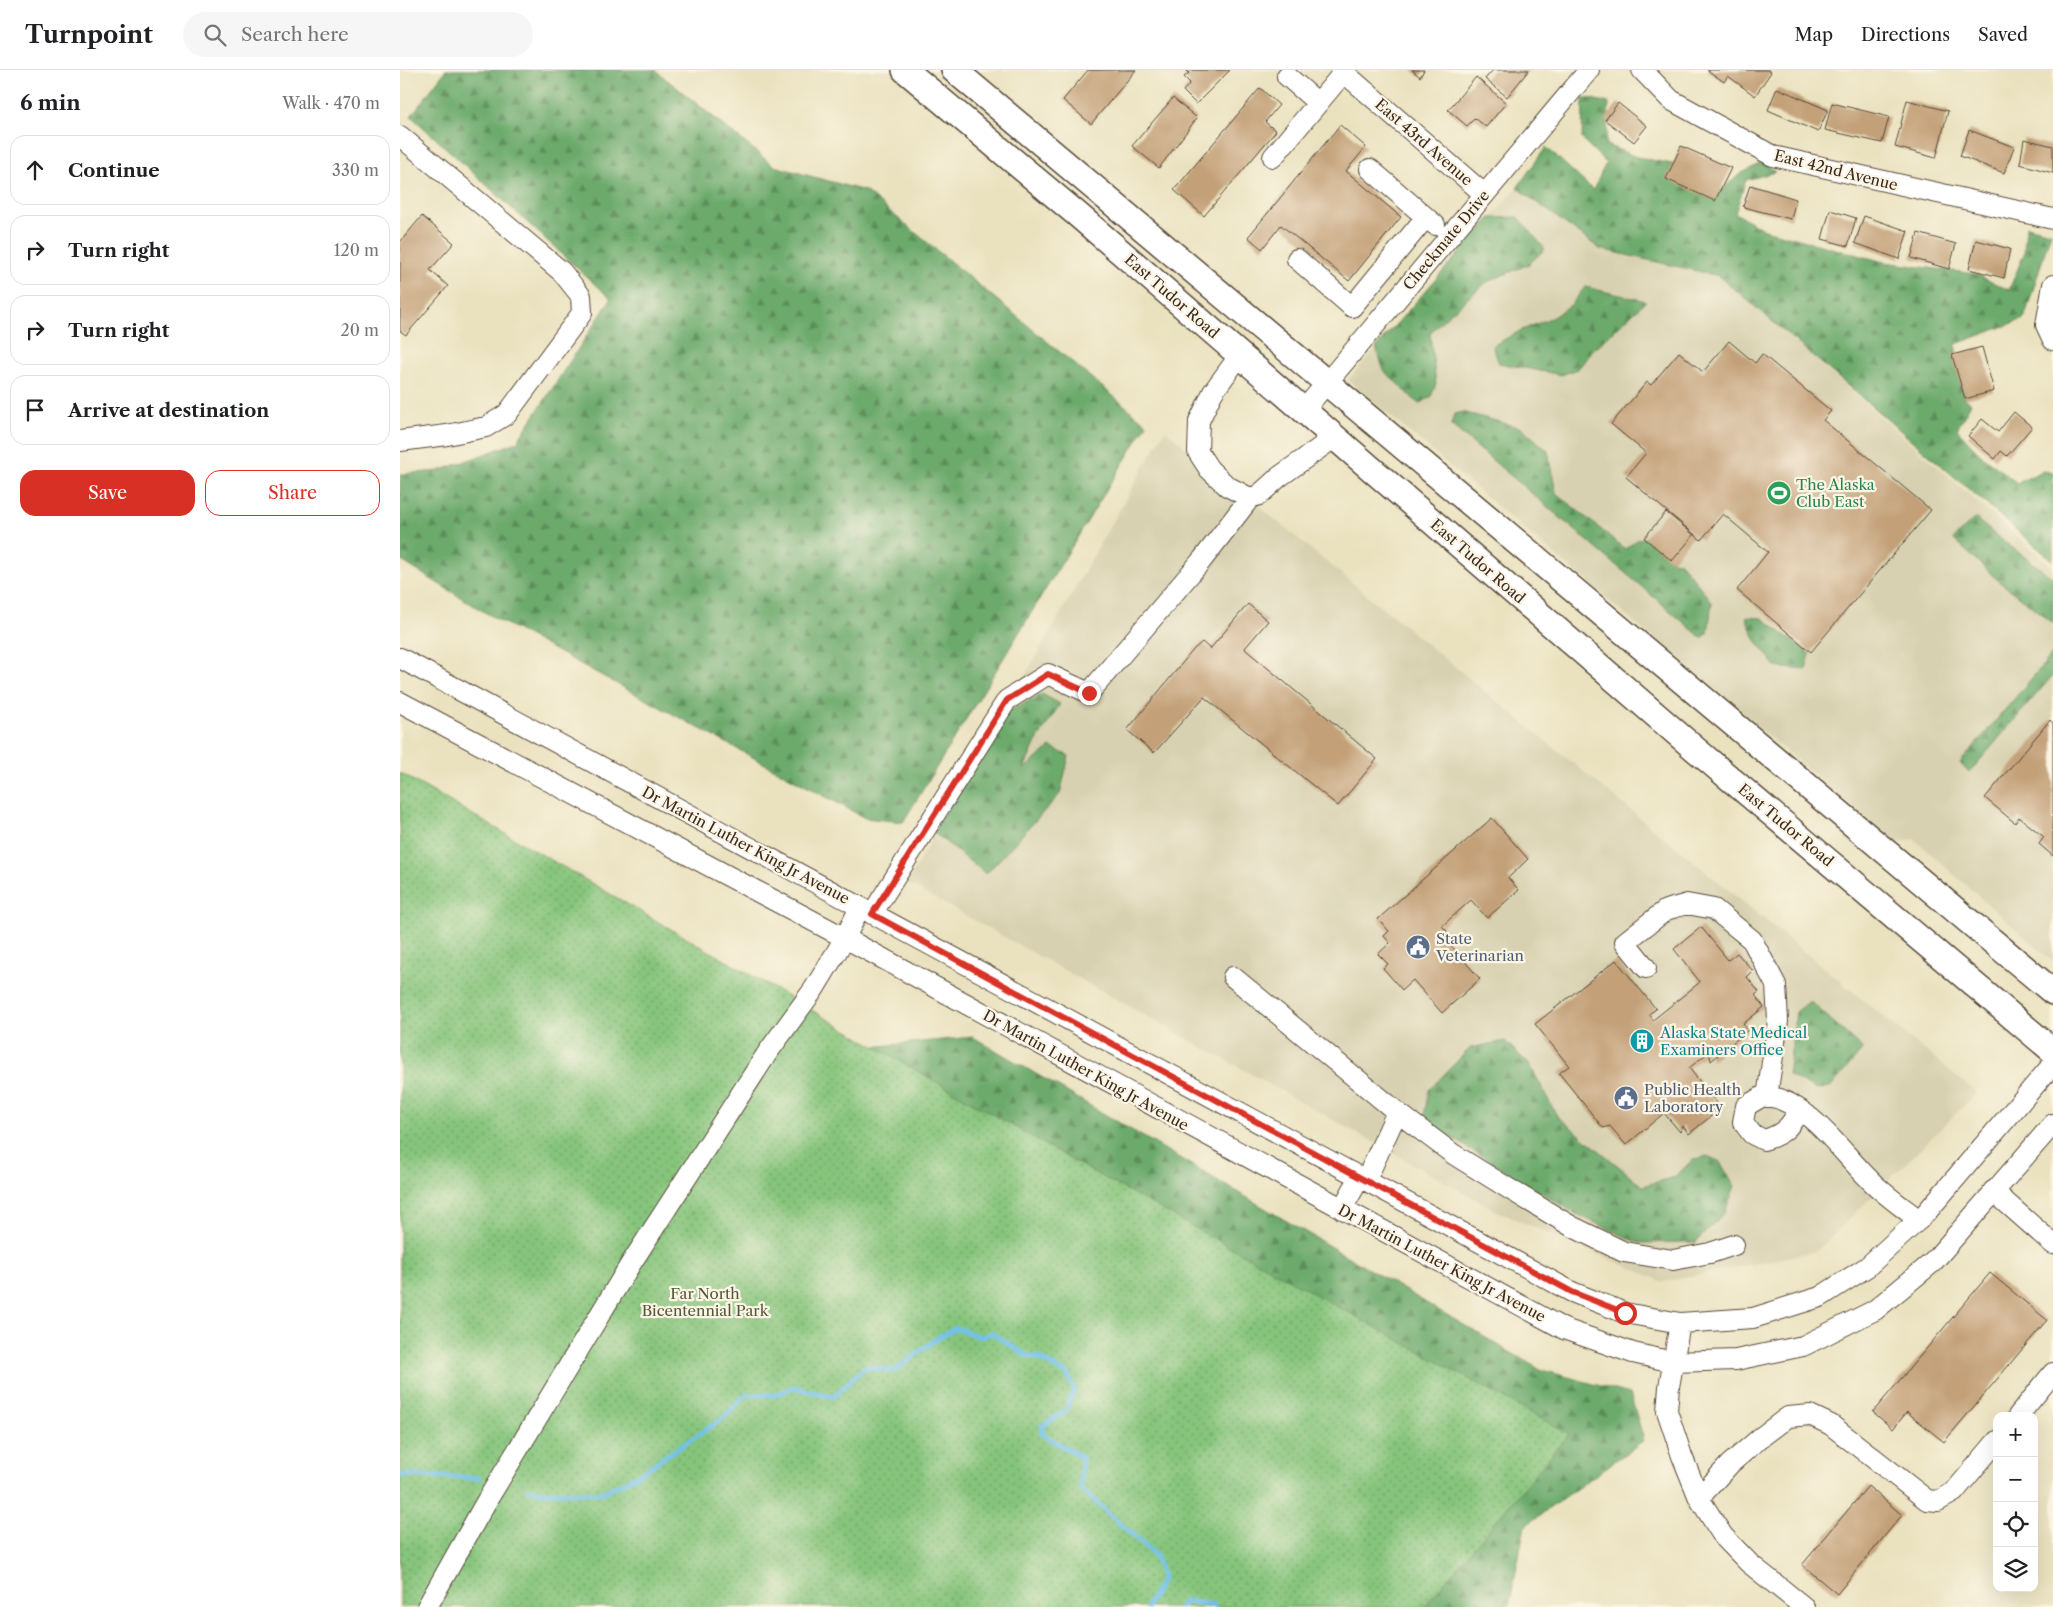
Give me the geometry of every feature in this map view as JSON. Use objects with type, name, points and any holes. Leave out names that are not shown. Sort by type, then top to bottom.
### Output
[{"type":"main road","name":"East Tudor Road","points":[[906,70],[1078,215],[1695,749],[2053,1051]]},
{"type":"main road","points":[[954,70],[2053,992]]},
{"type":"street","name":"Checkmate Drive","points":[[1304,410],[1588,70]]},
{"type":"street","name":"East 42nd Avenue","points":[[1642,70],[1671,100],[1773,156],[2053,219]]},
{"type":"street","points":[[1273,157],[1342,71]]},
{"type":"street","name":"East 43rd Avenue","points":[[1342,71],[1484,194]]},
{"type":"street","points":[[1287,76],[1318,103]]},
{"type":"street","points":[[400,136],[562,272],[580,296],[582,313],[507,414],[486,427],[447,435],[400,440]]},
{"type":"street","points":[[1370,169],[1448,236]]},
{"type":"street","points":[[1352,307],[1426,217]]},
{"type":"street","points":[[1297,259],[1374,326]]},
{"type":"street","points":[[2053,285],[2046,325],[2053,340]]},
{"type":"street","points":[[1240,355],[1213,392],[1199,421],[1198,452],[1209,469],[1227,486],[1250,498]]},
{"type":"street","points":[[427,1607],[486,1502],[630,1265],[768,1052],[814,988],[845,938],[866,910],[1007,700],[1048,674],[1089,693],[1202,560],[1250,498],[1259,495],[1279,477],[1335,437]]},
{"type":"street","name":"Dr Martin Luther King Jr Avenue","points":[[400,658],[1572,1292],[1625,1313],[1680,1323],[1753,1318],[1820,1297],[1867,1268],[1919,1220],[2053,1064]]},
{"type":"street","name":"Dr Martin Luther King Jr Avenue","points":[[400,702],[845,938],[1564,1329],[1633,1353],[1673,1362],[1736,1360],[1803,1346],[1875,1310],[1932,1262],[2053,1124]]},
{"type":"street","points":[[1646,968],[1625,942],[1666,910],[1687,904],[1714,909],[1752,940],[1776,986],[1778,1021],[1767,1097]]},
{"type":"street","points":[[1234,977],[1396,1112],[1453,1154],[1571,1226],[1624,1252],[1674,1260],[1710,1253],[1734,1245]]},
{"type":"street","points":[[1798,1110],[1789,1128],[1777,1136],[1764,1140],[1752,1134],[1743,1122],[1746,1106],[1763,1096],[1781,1099],[1798,1110],[1833,1140],[1886,1195],[1919,1220]]},
{"type":"street","points":[[1342,1209],[1363,1178],[1396,1112]]},
{"type":"street","points":[[1993,1192],[2053,1244]]},
{"type":"street","points":[[1680,1323],[1667,1411],[1699,1498],[1722,1536],[1749,1563],[1804,1607]]},
{"type":"street","points":[[2021,1412],[2053,1373]]},
{"type":"street","points":[[1699,1498],[1730,1464],[1788,1417],[1810,1415],[1831,1425],[1927,1500],[1938,1501],[1954,1492],[1993,1446]]},
{"type":"shaded area","points":[[1517,188],[1600,249],[1719,276],[2053,568],[2053,962],[1914,839],[1895,843],[1348,380]]},
{"type":"shaded area","points":[[1165,430],[1977,1093],[1817,1251],[1663,1282],[1501,1213],[907,883]]},
{"type":"green space","points":[[446,70],[655,70],[774,166],[865,191],[1147,424],[903,822],[865,818],[486,613],[400,560],[400,474],[439,471],[517,442],[611,299],[411,116]]},
{"type":"green space","points":[[1583,97],[1609,103],[1606,145],[1637,157],[1672,164],[1718,193],[1740,174],[1763,162],[1775,172],[1746,180],[1735,213],[1765,230],[1884,262],[1975,274],[2009,290],[2024,254],[2026,226],[2051,232],[2024,319],[1956,344],[1956,354],[1953,356],[1965,399],[1971,403],[1957,429],[1982,456],[2017,483],[2043,471],[2053,473],[2053,561],[1719,276],[1600,249],[1517,188],[1546,147],[1593,190],[1606,163],[1582,139]]},
{"type":"green space","points":[[1518,217],[1545,249],[1529,264],[1487,282],[1430,333],[1436,384],[1431,397],[1419,404],[1384,371],[1376,347],[1490,218]]},
{"type":"green space","points":[[1585,287],[1646,301],[1592,351],[1578,369],[1561,375],[1499,363],[1492,346],[1520,331],[1553,317],[1571,305]]},
{"type":"green space","points":[[1463,412],[1522,428],[1548,451],[1556,493],[1625,549],[1638,539],[1644,538],[1672,561],[1680,562],[1712,602],[1708,633],[1702,638],[1451,425],[1454,414]]},
{"type":"green space","points":[[1975,518],[2053,578],[2053,623],[2001,583],[1953,539]]},
{"type":"green space","points":[[1746,617],[1762,618],[1810,654],[1806,670],[1776,667],[1755,639]]},
{"type":"green space","points":[[2053,653],[2053,675],[1969,773],[1960,763]]},
{"type":"green space","points":[[1042,694],[1060,704],[1036,742],[1024,769],[1050,747],[1069,756],[1060,794],[986,874],[933,832],[1005,713]]},
{"type":"green space","name":"Far North Bicentennial Park","points":[[400,773],[1079,1164],[1569,1434],[1424,1607],[400,1607]]},
{"type":"green space","points":[[1810,1001],[1863,1049],[1832,1086],[1817,1090],[1788,1075],[1796,1012]]},
{"type":"green space","points":[[973,1037],[1539,1369],[1630,1394],[1644,1440],[1525,1526],[1509,1607],[1178,1607],[806,1053]]},
{"type":"green space","points":[[1505,1041],[1530,1065],[1557,1116],[1643,1186],[1674,1177],[1693,1160],[1707,1156],[1719,1161],[1735,1186],[1725,1212],[1696,1242],[1639,1243],[1574,1213],[1423,1120],[1429,1090],[1470,1048]]},
{"type":"building","points":[[1088,70],[1136,70],[1091,124],[1063,100]]},
{"type":"building","points":[[1186,70],[1230,70],[1196,104],[1183,91],[1190,83],[1184,77],[1189,73]]},
{"type":"building","points":[[1412,70],[1424,70],[1420,77]]},
{"type":"building","points":[[1493,70],[1529,70],[1507,97],[1485,79]]},
{"type":"building","points":[[1707,70],[1768,70],[1771,72],[1755,96],[1728,76],[1724,82]]},
{"type":"building","points":[[1476,77],[1506,103],[1486,127],[1475,118],[1467,126],[1448,110]]},
{"type":"building","points":[[1260,88],[1279,105],[1265,122],[1276,131],[1204,216],[1174,190]]},
{"type":"building","points":[[1777,88],[1828,110],[1818,132],[1768,110]]},
{"type":"building","points":[[1173,98],[1197,118],[1159,168],[1132,146]]},
{"type":"building","points":[[1907,100],[1948,111],[1936,158],[1895,147]]},
{"type":"building","points":[[1618,103],[1647,126],[1634,142],[1605,120]]},
{"type":"building","points":[[1832,103],[1889,117],[1882,143],[1825,130]]},
{"type":"building","points":[[1340,125],[1366,147],[1346,171],[1401,217],[1349,281],[1281,225],[1262,249],[1248,237]]},
{"type":"building","points":[[1969,130],[2014,147],[2004,173],[1960,156]]},
{"type":"building","points":[[2024,139],[2053,146],[2053,173],[2020,164]]},
{"type":"building","points":[[1681,146],[1731,168],[1715,201],[1666,179]]},
{"type":"building","points":[[1750,185],[1796,199],[1791,219],[1743,207]]},
{"type":"building","points":[[1830,210],[1856,218],[1848,246],[1822,239]]},
{"type":"building","points":[[422,216],[454,243],[430,270],[448,286],[406,335],[400,331],[400,242]]},
{"type":"building","points":[[1864,216],[1908,231],[1899,259],[1855,243]]},
{"type":"building","points":[[1918,233],[1956,244],[1949,269],[1911,258]]},
{"type":"building","points":[[1976,240],[2010,249],[2004,278],[1969,269]]},
{"type":"building","name":"The Alaska Club East","points":[[1729,341],[1755,363],[1762,354],[1831,411],[1823,420],[1931,510],[1811,652],[1737,590],[1768,552],[1723,514],[1701,540],[1626,477],[1646,453],[1611,424],[1647,382],[1651,385],[1679,352],[1703,372]]},
{"type":"building","points":[[1982,347],[1994,391],[1965,399],[1952,355]]},
{"type":"building","points":[[2014,412],[2032,427],[2007,456],[2001,451],[1995,459],[1968,436],[1982,419],[1998,432]]},
{"type":"building","points":[[1666,512],[1694,535],[1672,561],[1644,538]]},
{"type":"building","points":[[1248,604],[1268,621],[1245,648],[1246,650],[1377,759],[1338,806],[1204,697],[1154,753],[1127,730],[1194,649],[1202,642],[1210,649]]},
{"type":"building","points":[[2050,720],[2053,723],[2053,856],[2039,844],[2044,837],[2019,817],[2015,823],[1985,798]]},
{"type":"building","points":[[1492,818],[1528,859],[1508,878],[1519,890],[1487,918],[1471,900],[1442,926],[1447,931],[1442,935],[1480,979],[1442,1013],[1413,980],[1402,990],[1383,968],[1388,964],[1378,954],[1390,943],[1384,936],[1389,931],[1378,919]]},
{"type":"building","name":"Alaska State Medical Examiners Office","points":[[1701,927],[1728,960],[1737,953],[1753,971],[1747,977],[1759,992],[1755,995],[1764,1007],[1743,1024],[1748,1030],[1711,1061],[1709,1052],[1689,1068],[1721,1108],[1689,1134],[1683,1126],[1680,1132],[1664,1113],[1626,1145],[1610,1126],[1603,1128],[1559,1073],[1569,1066],[1535,1024],[1616,960],[1656,1009],[1649,1014],[1653,1020],[1700,982],[1674,949]]},
{"type":"building","points":[[1990,1273],[2047,1320],[1944,1442],[1907,1412],[1893,1429],[1873,1412]]},
{"type":"building","points":[[1868,1486],[1902,1515],[1837,1594],[1802,1565]]},
{"type":"waterway","points":[[527,1489],[542,1492],[602,1493],[636,1476],[725,1417],[745,1395],[776,1395],[793,1387],[833,1397],[865,1367],[894,1371],[939,1337],[956,1328],[980,1337],[992,1333],[1027,1356],[1037,1357],[1068,1375],[1074,1391],[1065,1412],[1042,1426],[1042,1434],[1082,1458],[1080,1488],[1155,1555],[1163,1578],[1147,1607]]},
{"type":"waterway","points":[[400,1475],[479,1478]]},
{"type":"waterway","points":[[1180,1607],[1186,1601],[1213,1605],[1214,1607]]},
{"type":"place","name":"The Alaska Club East","points":[[1779,493]]},
{"type":"place","name":"State Veterinarian","points":[[1418,947]]},
{"type":"place","name":"Alaska State Medical Examiners Office","points":[[1642,1041]]},
{"type":"place","name":"Public Health Laboratory","points":[[1626,1098]]},
{"type":"route","points":[[1089,693],[1048,674],[1007,700],[872,914],[1572,1292],[1625,1313]]}]
